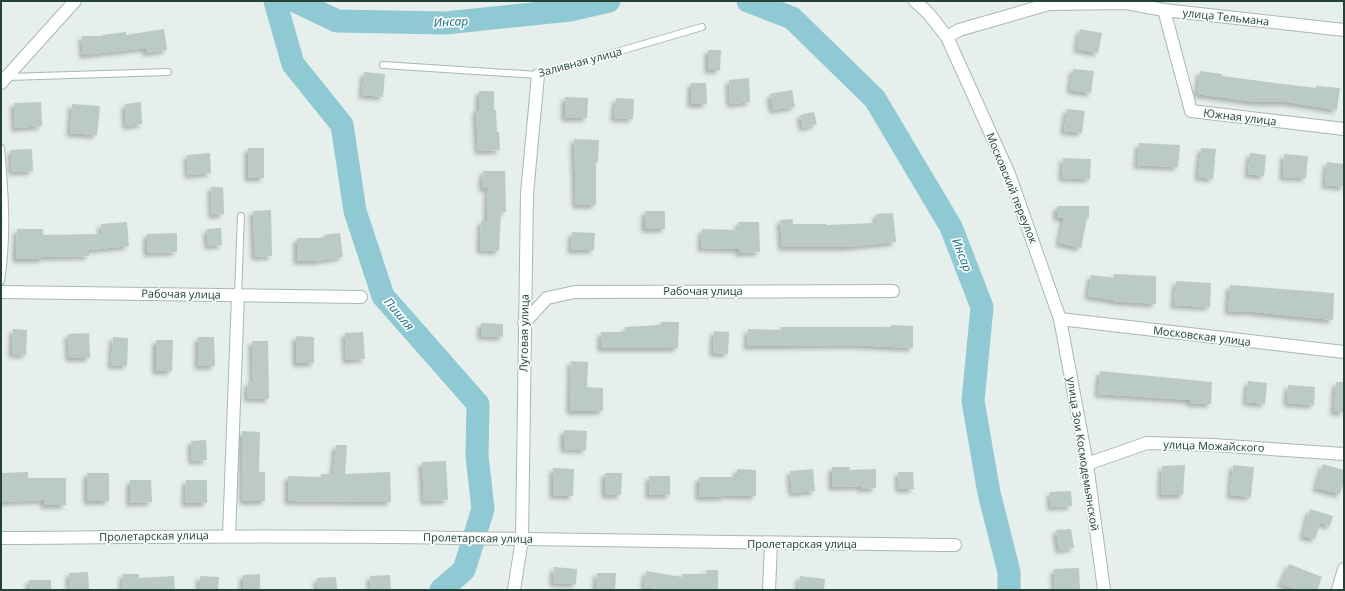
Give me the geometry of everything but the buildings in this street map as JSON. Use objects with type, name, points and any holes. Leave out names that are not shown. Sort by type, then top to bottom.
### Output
[{"type":"street","points":[[3,80],[76,1]]},
{"type":"street","name":"Московский переулок","points":[[915,1],[928,13],[947,38],[1009,174],[1060,319]]},
{"type":"street","name":"улица Тельмана","points":[[947,38],[959,30],[1049,4],[1126,3],[1164,10],[1344,30]]},
{"type":"street","name":"Южная улица","points":[[1164,10],[1191,110],[1344,129]]},
{"type":"street","name":"Луговая улица","points":[[514,590],[522,539],[527,194],[538,75]]},
{"type":"street","name":"Рабочая улица","points":[[524,323],[547,298],[575,292],[893,291]]},
{"type":"street","name":"Рабочая улица","points":[[1,292],[361,297]]},
{"type":"street","points":[[229,536],[238,295]]},
{"type":"street","name":"Московская улица","points":[[1060,319],[1344,352]]},
{"type":"street","name":"улица Зои Космодемьянской","points":[[1060,319],[1087,464],[1104,590]]},
{"type":"street","name":"улица Можайского","points":[[1087,464],[1146,443],[1212,445],[1344,454]]},
{"type":"street","name":"Пролетарская улица","points":[[1,538],[229,536],[493,538],[771,544],[955,545]]},
{"type":"street","points":[[768,590],[771,544]]},
{"type":"street","points":[[1338,590],[1344,569]]},
{"type":"lane","name":"Заливная улица","points":[[384,65],[538,75],[702,27]]},
{"type":"lane","points":[[3,80],[168,72]]},
{"type":"lane","points":[[1,148],[4,181],[4,262],[1,281]]},
{"type":"lane","points":[[238,295],[241,216]]},
{"type":"waterway","name":"Пишля","points":[[275,1],[293,64],[342,125],[355,211],[383,296],[478,404],[477,456],[483,509],[464,570],[441,590]]},
{"type":"waterway","name":"Инсар","points":[[295,1],[337,21],[445,23],[570,10],[609,1]]},
{"type":"waterway","name":"Инсар","points":[[748,1],[792,18],[875,99],[951,227],[982,307],[973,401],[989,493],[1009,572],[1009,590]]}]
